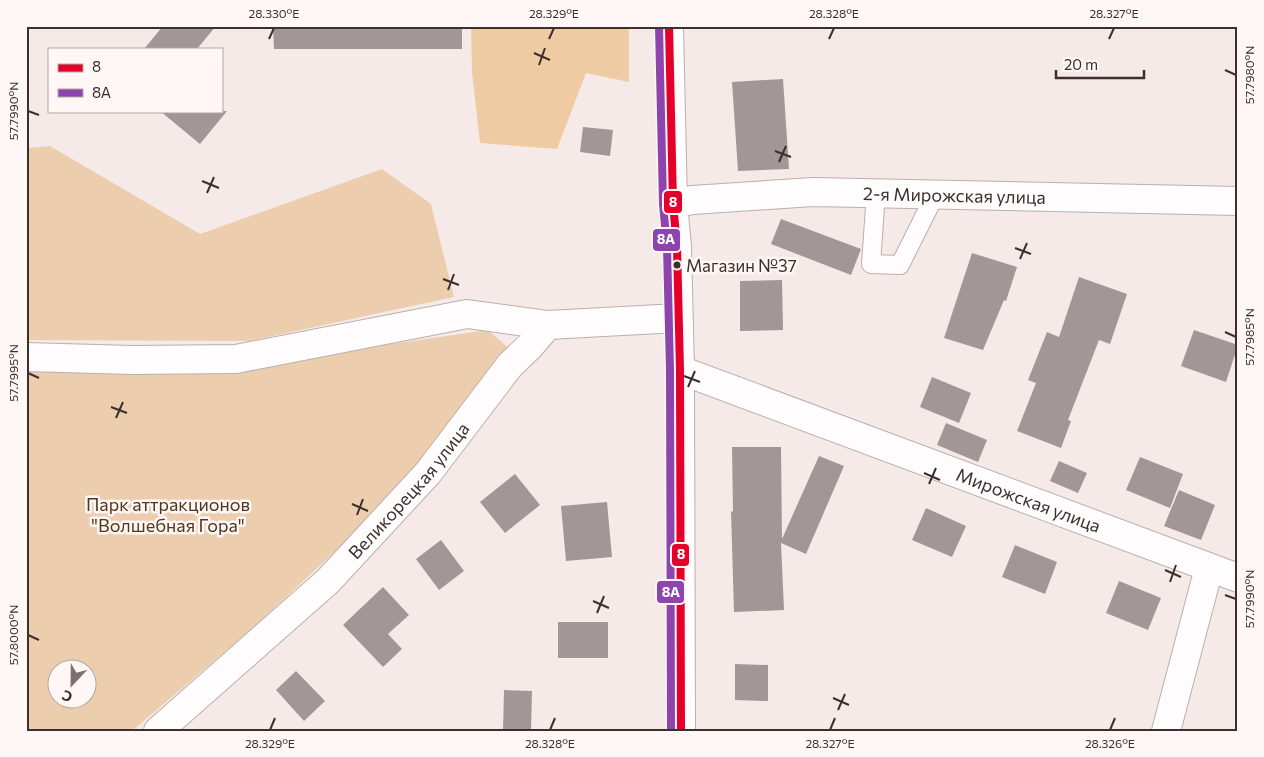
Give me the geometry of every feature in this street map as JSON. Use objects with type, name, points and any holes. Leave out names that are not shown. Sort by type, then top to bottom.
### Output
[{"type":"street","points":[[669,26],[673,204],[677,246],[680,370],[681,731]]},
{"type":"street","name":"2-я Мирожская улица","points":[[673,204],[692,200],[813,192],[1238,201]]},
{"type":"street","points":[[26,357],[236,360],[467,314],[548,325],[678,318]]},
{"type":"street","name":"Великорецкая улица","points":[[158,731],[328,581],[428,473],[510,365],[548,325]]},
{"type":"street","name":"Мирожская улица","points":[[680,370],[1238,578]]},
{"type":"street","points":[[1166,731],[1209,568]]},
{"type":"lane","points":[[876,193],[871,264],[900,265],[935,195]]},
{"type":"green space","points":[[50,146],[200,234],[382,169],[431,204],[454,297],[249,341],[26,340],[26,148]]},
{"type":"green space","name":"Парк аттракционов \"Волшебная Гора\"","points":[[488,330],[512,351],[388,502],[255,626],[132,731],[26,731],[26,365],[183,374]]},
{"type":"shaded area","points":[[471,26],[629,26],[629,82],[586,73],[557,149],[480,143],[472,72]]},
{"type":"building","points":[[163,26],[216,26],[198,48],[145,48]]},
{"type":"building","points":[[273,26],[462,26],[462,49],[274,49]]},
{"type":"building","points":[[783,79],[789,169],[738,171],[732,82]]},
{"type":"building","points":[[227,111],[200,144],[161,112]]},
{"type":"building","points":[[583,127],[613,130],[610,156],[580,152]]},
{"type":"building","points":[[781,219],[861,249],[851,275],[771,244]]},
{"type":"building","points":[[972,253],[1017,267],[1006,301],[1004,300],[983,350],[944,338]]},
{"type":"building","points":[[1079,277],[1127,294],[1110,344],[1099,340],[1068,420],[1071,421],[1061,448],[1017,431],[1036,383],[1028,380],[1047,332],[1059,337]]},
{"type":"building","points":[[782,280],[783,330],[740,331],[740,281]]},
{"type":"building","points":[[1194,330],[1238,345],[1226,382],[1181,366]]},
{"type":"building","points":[[932,377],[971,393],[959,423],[920,407]]},
{"type":"building","points":[[946,423],[987,440],[978,462],[937,445]]},
{"type":"building","points":[[732,447],[781,447],[782,539],[819,456],[844,466],[806,554],[781,543],[784,610],[734,612],[731,511],[733,512]]},
{"type":"building","points":[[1140,457],[1183,474],[1170,508],[1126,490]]},
{"type":"building","points":[[1059,461],[1087,473],[1078,493],[1050,481]]},
{"type":"building","points":[[515,474],[540,505],[505,533],[480,502]]},
{"type":"building","points":[[1179,490],[1215,505],[1201,540],[1164,526]]},
{"type":"building","points":[[607,502],[612,557],[566,561],[561,506]]},
{"type":"building","points":[[926,508],[966,526],[952,557],[912,540]]},
{"type":"building","points":[[441,540],[464,571],[439,590],[416,559]]},
{"type":"building","points":[[1015,545],[1057,562],[1045,594],[1002,577]]},
{"type":"building","points":[[1119,581],[1161,598],[1148,630],[1106,613]]},
{"type":"building","points":[[383,587],[409,615],[388,634],[402,649],[383,667],[343,625]]},
{"type":"building","points":[[558,622],[608,622],[608,658],[558,658]]},
{"type":"building","points":[[735,664],[768,665],[768,701],[735,700]]},
{"type":"building","points":[[296,671],[325,701],[304,721],[276,690]]},
{"type":"building","points":[[504,690],[532,691],[531,731],[503,731]]},
{"type":"transit line","name":"8А","points":[[659,26],[663,204],[667,247],[670,370],[671,731]]},
{"type":"transit line","name":"8","points":[[669,26],[673,204],[677,246],[680,370],[681,731]]},
{"type":"place","name":"Магазин №37","points":[[677,265]]}]
